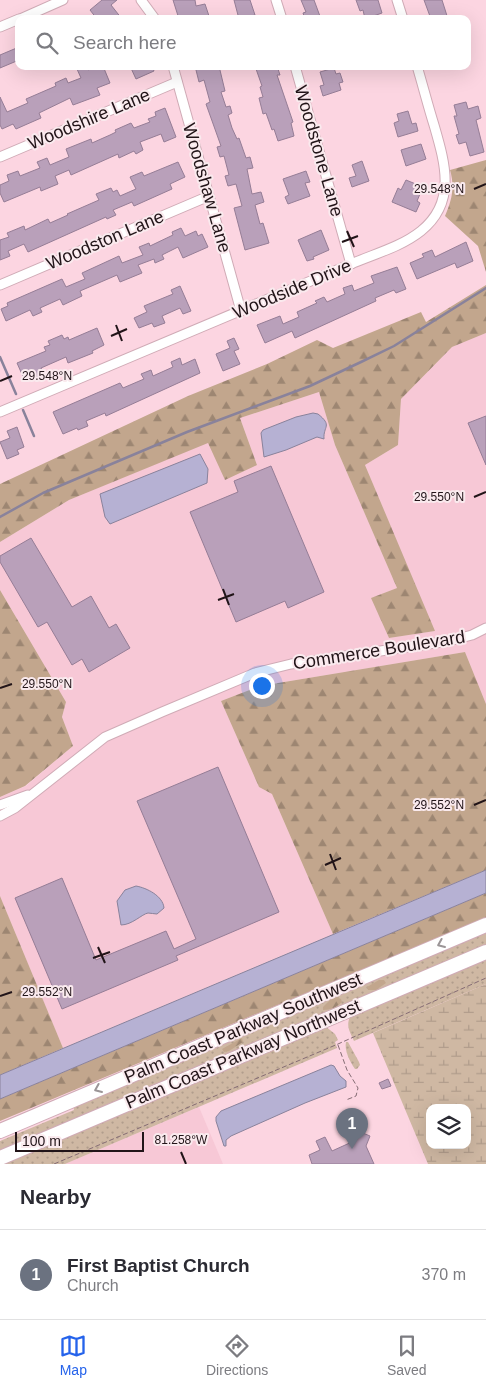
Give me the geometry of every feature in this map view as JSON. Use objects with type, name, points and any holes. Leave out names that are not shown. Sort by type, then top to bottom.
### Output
[{"type":"main road","name":"Palm Coast Parkway Southwest","points":[[0,1131],[486,925]]},
{"type":"main road","name":"Palm Coast Parkway Northwest","points":[[0,1158],[486,952]]},
{"type":"street","points":[[28,15],[63,0]]},
{"type":"street","points":[[141,0],[152,15]]},
{"type":"street","points":[[276,0],[281,15]]},
{"type":"street","points":[[398,0],[402,15]]},
{"type":"street","points":[[0,27],[15,21]]},
{"type":"street","name":"Woodshaw Lane","points":[[174,70],[240,311]]},
{"type":"street","name":"Woodstone Lane","points":[[296,70],[351,264]]},
{"type":"street","name":"Woodside Drive","points":[[0,412],[403,242],[421,231],[436,214],[443,198],[446,181],[444,161],[418,70]]},
{"type":"street","name":"Woodshire Lane","points":[[0,157],[177,82]]},
{"type":"street","name":"Woodston Lane","points":[[0,285],[209,196]]},
{"type":"street","name":"Commerce Boulevard","points":[[0,816],[15,808],[105,737],[255,673],[291,664],[449,641],[472,636],[486,628]]},
{"type":"street","name":"Commerce Boulevard","points":[[0,805],[33,793]]},
{"type":"path","points":[[54,1164],[339,1043],[486,978]]},
{"type":"path","points":[[339,1043],[347,1070],[358,1088],[356,1096],[346,1100]]},
{"type":"shaded area","points":[[486,333],[486,704],[465,652],[260,686],[221,701],[259,787],[272,794],[333,934],[63,1048],[0,896],[0,797],[26,786],[73,746],[62,717],[66,702],[0,590],[0,542],[69,500],[208,442],[257,465],[240,418],[319,392],[335,445],[397,588],[372,598],[389,638],[434,631],[365,465],[398,445],[401,399],[452,347]]},
{"type":"shaded area","points":[[313,413],[318,414],[325,421],[324,439],[317,437],[264,457],[261,433],[263,430],[296,417]]},
{"type":"shaded area","points":[[200,454],[208,469],[207,483],[110,524],[105,517],[100,494]]},
{"type":"shaded area","points":[[486,870],[486,893],[0,1099],[0,1075]]},
{"type":"shaded area","points":[[136,886],[158,896],[164,908],[157,914],[148,913],[125,925],[121,925],[117,901],[125,890]]},
{"type":"shaded area","points":[[331,1065],[334,1066],[340,1076],[346,1081],[346,1087],[231,1136],[226,1140],[226,1146],[224,1146],[216,1121],[216,1117],[221,1111]]},
{"type":"shaded area","points":[[199,1107],[223,1164],[65,1164]]},
{"type":"green space","points":[[486,160],[486,272],[478,246],[445,216],[452,193],[450,170]]},
{"type":"green space","points":[[486,285],[486,333],[452,347],[401,399],[398,445],[365,465],[435,631],[389,638],[371,598],[397,588],[335,445],[319,392],[240,418],[257,465],[225,480],[208,443],[69,500],[0,542],[0,484],[188,396],[267,364],[317,340],[333,348],[421,312],[426,322]]},
{"type":"green space","points":[[0,590],[66,702],[62,717],[73,746],[25,786],[0,797]]},
{"type":"green space","points":[[465,652],[486,704],[486,870],[333,934],[272,794],[259,787],[221,701],[260,686]]},
{"type":"green space","points":[[486,893],[486,918],[0,1121],[0,1099]]},
{"type":"green space","points":[[0,896],[63,1048],[0,1075]]},
{"type":"green space","points":[[486,930],[486,946],[0,1152],[0,1141],[74,1110],[73,1105]]},
{"type":"green space","points":[[486,956],[486,984],[354,1041],[348,1025],[351,1015]]},
{"type":"green space","points":[[379,980],[384,980],[386,983],[376,990],[368,990],[367,987]]},
{"type":"green space","points":[[486,984],[486,1164],[428,1164],[373,1033]]},
{"type":"green space","points":[[337,997],[342,1002],[334,1008],[323,1010],[323,1007],[330,1000]]},
{"type":"green space","points":[[325,1026],[335,1034],[338,1040],[335,1042],[337,1048],[65,1164],[0,1164]]},
{"type":"green space","points":[[242,1038],[243,1042],[229,1051],[224,1052],[222,1049]]},
{"type":"green space","points":[[346,1042],[348,1042],[359,1062],[360,1065],[357,1069],[355,1069],[348,1056]]},
{"type":"building","points":[[102,0],[117,0],[111,5],[119,15],[94,15],[90,10]]},
{"type":"building","points":[[173,0],[195,0],[196,6],[205,4],[209,15],[178,15]]},
{"type":"building","points":[[234,0],[250,0],[255,15],[238,15]]},
{"type":"building","points":[[301,0],[314,0],[320,15],[304,15],[303,13],[306,12]]},
{"type":"building","points":[[356,0],[378,0],[382,13],[364,15],[363,10],[360,11]]},
{"type":"building","points":[[424,0],[442,0],[447,15],[430,15]]},
{"type":"building","points":[[15,49],[15,62],[0,68],[0,55]]},
{"type":"building","points":[[77,70],[105,70],[110,83],[97,88],[100,95],[73,105],[70,98],[39,113],[41,118],[16,129],[13,124],[2,129],[0,125],[0,97],[7,112],[28,103],[26,99],[56,86],[55,83],[66,78],[68,83],[81,78]]},
{"type":"building","points":[[132,70],[154,70],[154,71],[136,79]]},
{"type":"building","points":[[196,70],[220,70],[225,91],[221,92],[226,107],[230,106],[232,113],[228,115],[232,128],[237,139],[239,138],[246,158],[250,157],[253,168],[247,169],[252,194],[261,192],[264,202],[255,205],[260,224],[263,223],[269,243],[245,250],[234,208],[242,206],[236,184],[228,186],[225,176],[229,175],[224,156],[220,157],[217,147],[221,146],[206,104],[210,102],[204,80],[199,82]]},
{"type":"building","points":[[256,70],[278,70],[280,75],[277,75],[293,122],[291,123],[294,136],[278,141],[266,113],[263,114],[259,98],[263,97],[260,87],[262,86]]},
{"type":"building","points":[[335,70],[336,74],[340,73],[343,82],[339,83],[341,90],[323,96],[320,86],[324,85],[320,72]]},
{"type":"building","points":[[466,102],[468,109],[478,106],[481,118],[476,120],[484,152],[470,156],[466,142],[459,144],[456,135],[459,134],[454,116],[457,116],[454,105]]},
{"type":"building","points":[[165,108],[176,137],[164,142],[161,134],[140,142],[143,150],[136,154],[134,151],[119,158],[118,154],[71,175],[69,170],[55,176],[58,184],[41,191],[40,187],[4,202],[0,193],[0,185],[9,181],[7,175],[18,171],[20,176],[40,168],[37,162],[47,158],[50,165],[69,157],[66,149],[91,139],[92,143],[131,123],[134,128],[150,122],[148,119],[156,116],[155,112]]},
{"type":"building","points":[[408,111],[412,124],[416,123],[418,131],[398,137],[394,123],[399,121],[397,114]]},
{"type":"building","points":[[421,144],[426,159],[406,166],[401,150]]},
{"type":"building","points":[[362,161],[369,181],[352,187],[349,178],[356,176],[352,165]]},
{"type":"building","points":[[178,162],[185,177],[170,184],[172,189],[134,206],[132,202],[113,210],[116,215],[107,219],[106,217],[28,252],[24,244],[8,251],[10,256],[0,260],[0,240],[9,237],[7,233],[24,226],[25,230],[48,219],[50,223],[99,200],[96,194],[111,188],[113,192],[117,190],[120,196],[136,189],[130,177],[142,172],[144,176]]},
{"type":"building","points":[[306,171],[310,182],[305,183],[310,196],[288,204],[285,197],[289,195],[283,179]]},
{"type":"building","points":[[406,180],[423,187],[417,201],[420,203],[416,212],[392,202],[398,188],[401,190]]},
{"type":"building","points":[[181,228],[185,236],[196,231],[198,236],[202,234],[208,247],[183,258],[178,247],[162,255],[164,259],[155,263],[154,259],[138,265],[142,273],[120,282],[117,275],[80,291],[82,296],[63,305],[60,299],[40,308],[42,312],[33,316],[30,310],[6,321],[1,309],[8,306],[7,303],[62,279],[66,287],[85,279],[82,273],[119,256],[122,263],[143,255],[139,247],[149,243],[150,246],[173,235],[172,232]]},
{"type":"building","points":[[321,230],[329,250],[307,261],[298,240]]},
{"type":"building","points":[[466,242],[473,261],[457,268],[455,263],[417,279],[410,263],[424,257],[422,254],[432,250],[435,257]]},
{"type":"building","points":[[397,267],[406,289],[396,293],[394,290],[375,298],[376,301],[295,338],[292,331],[265,343],[257,325],[280,316],[283,324],[299,317],[297,312],[317,303],[315,301],[324,297],[327,302],[345,294],[343,288],[352,285],[354,291],[374,283],[371,276]]},
{"type":"building","points":[[180,286],[191,311],[183,314],[180,308],[162,316],[165,323],[154,327],[152,323],[139,328],[134,318],[147,312],[144,306],[173,294],[171,290]]},
{"type":"building","points":[[97,328],[104,345],[92,351],[93,353],[68,363],[66,357],[41,368],[44,374],[25,381],[17,363],[46,351],[44,347],[50,345],[48,341],[62,335],[64,339],[68,337],[69,340]]},
{"type":"building","points":[[234,338],[239,349],[234,351],[240,364],[223,371],[216,354],[230,348],[227,341]]},
{"type":"building","points":[[180,358],[182,365],[195,359],[200,373],[106,416],[105,413],[86,421],[88,426],[63,434],[53,412],[120,383],[123,388],[144,379],[141,374],[151,370],[153,376],[173,367],[171,362]]},
{"type":"building","points":[[486,416],[486,465],[468,423]]},
{"type":"building","points":[[17,427],[24,447],[17,450],[19,454],[7,459],[0,442],[10,438],[7,431]]},
{"type":"building","points":[[271,466],[324,592],[288,608],[285,601],[236,622],[190,512],[238,492],[234,481]]},
{"type":"building","points":[[31,538],[72,607],[91,596],[109,628],[116,624],[130,648],[89,672],[82,659],[72,665],[47,622],[38,627],[0,562],[0,556]]},
{"type":"building","points":[[218,767],[279,912],[176,956],[178,960],[62,1009],[15,898],[62,878],[96,960],[166,931],[174,949],[196,939],[137,801]]},
{"type":"building","points":[[388,1079],[391,1086],[382,1089],[379,1083]]},
{"type":"building","points":[[358,1131],[370,1136],[366,1146],[374,1164],[312,1164],[309,1155],[320,1150],[316,1141],[325,1137],[332,1151],[354,1141]]},
{"type":"waterway","points":[[0,517],[43,493],[187,432],[310,386],[361,362],[394,346],[486,288]]},
{"type":"waterway","points":[[0,357],[16,394]]},
{"type":"waterway","points":[[23,410],[34,436]]},
{"type":"place","name":"First Baptist Church","points":[[352,1149]]}]
